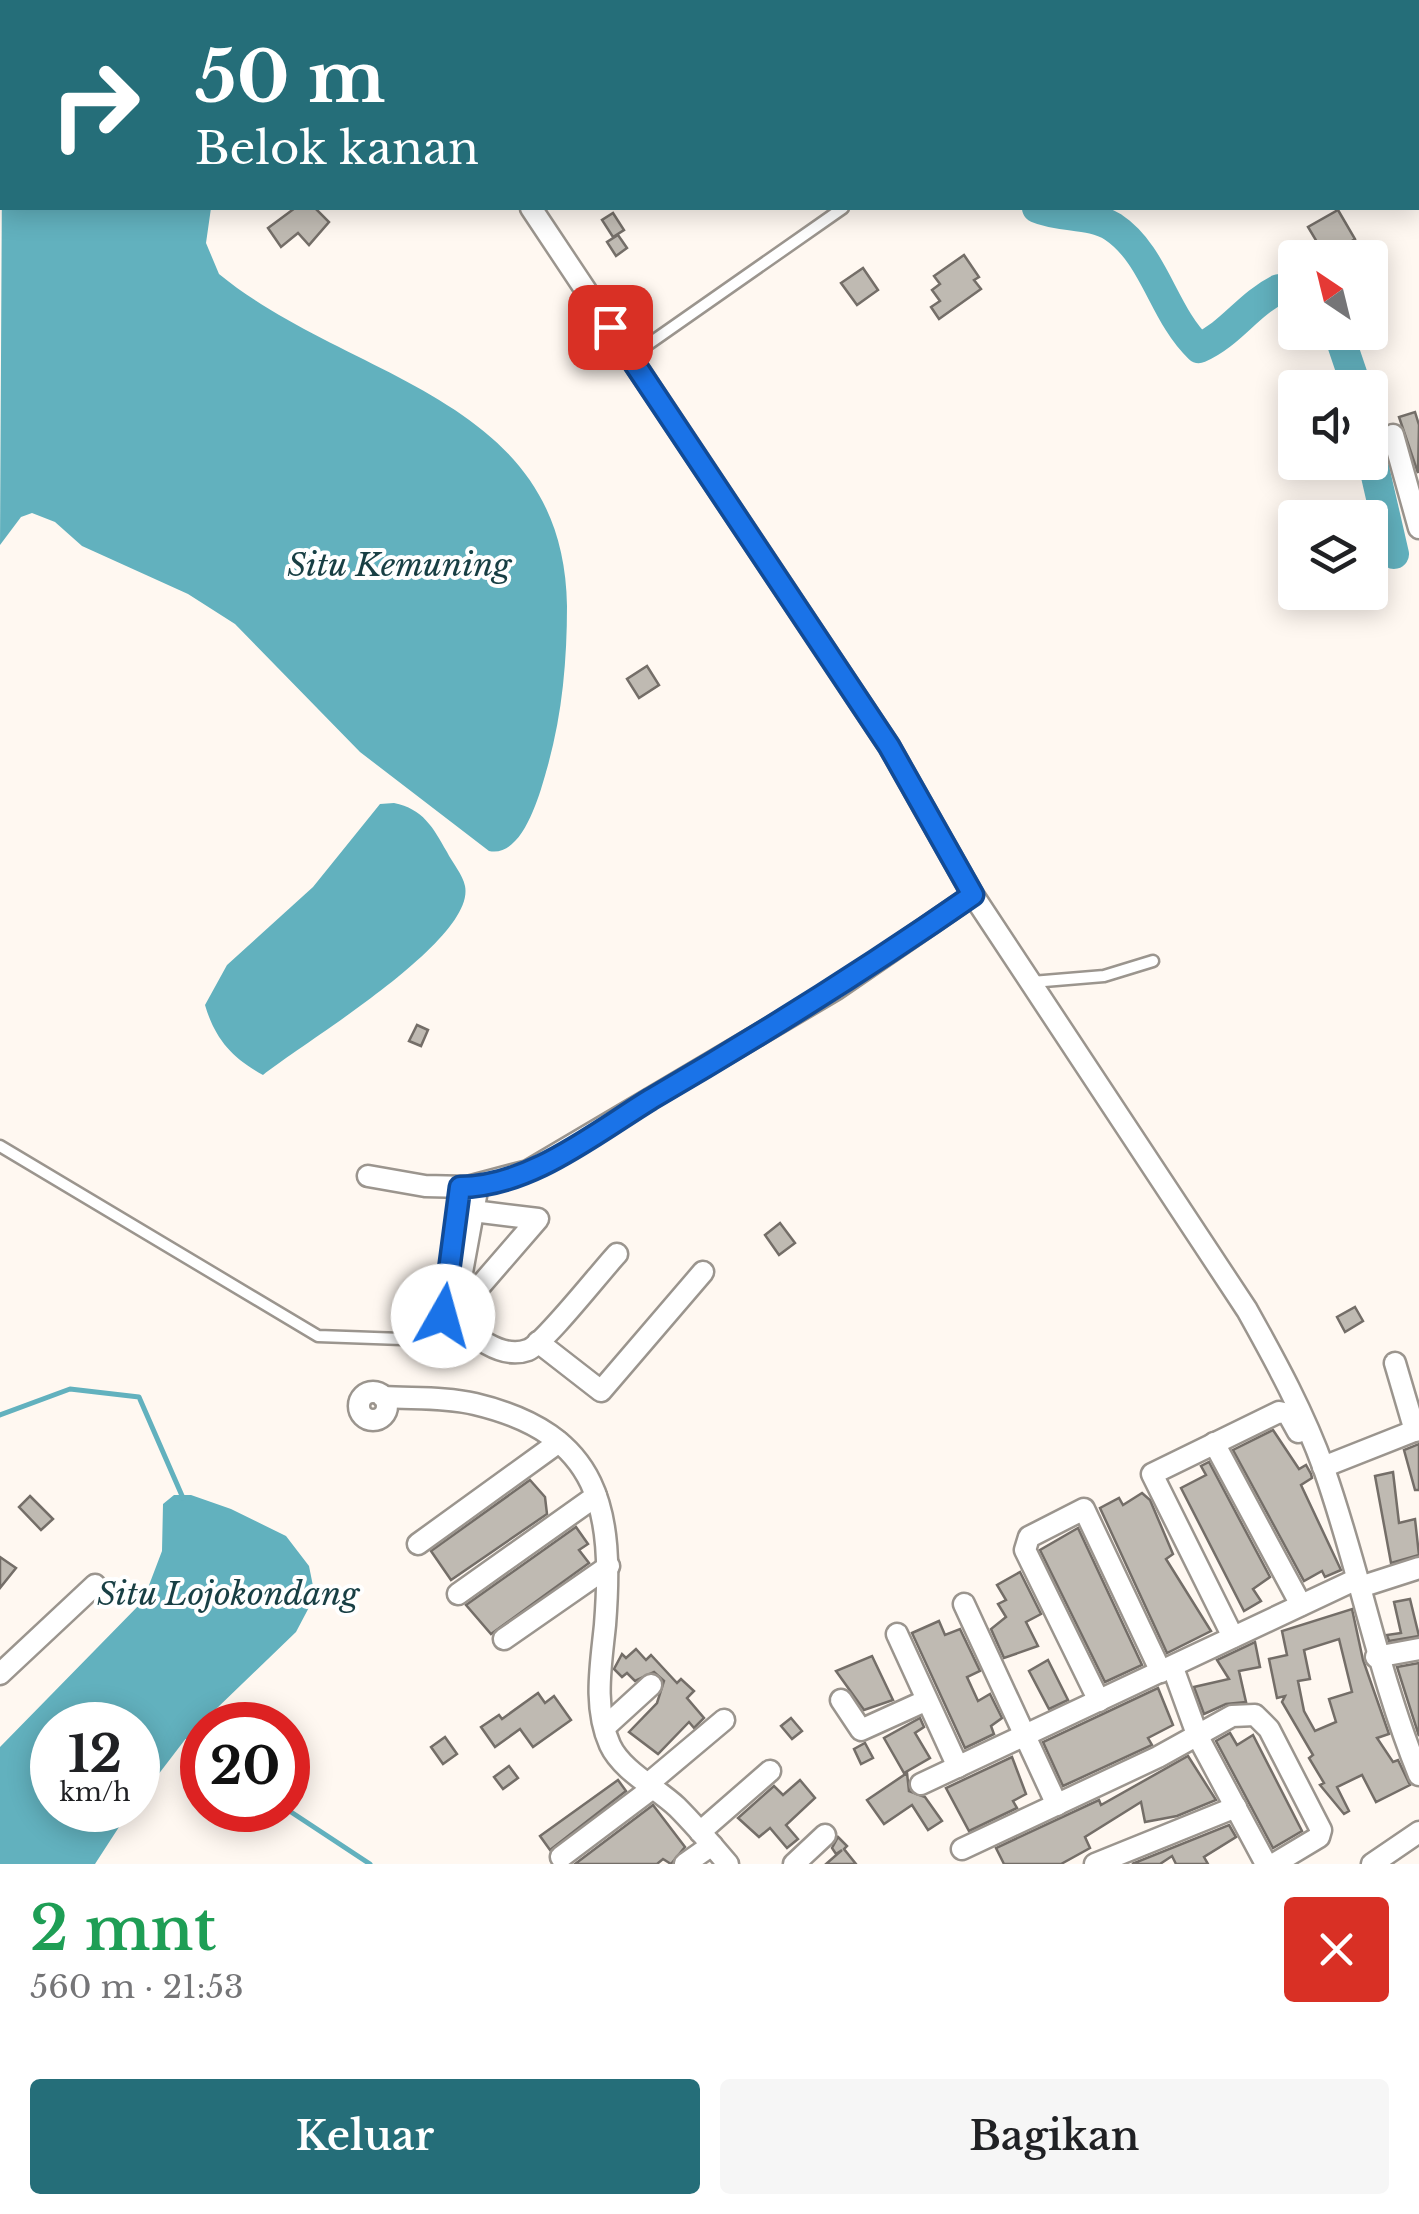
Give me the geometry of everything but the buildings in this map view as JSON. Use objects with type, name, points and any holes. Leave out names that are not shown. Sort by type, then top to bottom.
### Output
[{"type":"street","points":[[531,210],[889,746],[973,895],[1247,1310],[1281,1371],[1323,1467],[1376,1657],[1419,1775]]},
{"type":"street","points":[[1393,435],[1419,528]]},
{"type":"street","points":[[368,1176],[469,1186],[528,1171],[836,990],[973,895]]},
{"type":"street","points":[[454,1316],[473,1211],[469,1186]]},
{"type":"street","points":[[454,1316],[538,1219],[473,1211]]},
{"type":"street","points":[[454,1316],[478,1338],[508,1353],[531,1349],[617,1254]]},
{"type":"street","points":[[538,1342],[601,1391],[703,1272]]},
{"type":"street","points":[[1323,1467],[1417,1430],[1395,1363]]},
{"type":"street","points":[[383,1397],[474,1403],[520,1420],[559,1442],[584,1466],[596,1496],[609,1566],[598,1686],[605,1727],[616,1756],[652,1785],[728,1864]]},
{"type":"street","points":[[1233,1637],[1152,1474],[1279,1412],[1288,1414],[1322,1488],[1356,1582]]},
{"type":"street","points":[[418,1544],[559,1442]]},
{"type":"street","points":[[1214,1443],[1301,1605]]},
{"type":"street","points":[[458,1594],[596,1496]]},
{"type":"street","points":[[1099,1701],[1024,1545],[1029,1537],[1084,1510],[1266,1864]]},
{"type":"street","points":[[504,1638],[609,1566]]},
{"type":"street","points":[[921,1784],[1301,1605],[1356,1582],[1419,1568]]},
{"type":"street","points":[[0,1674],[95,1585]]},
{"type":"street","points":[[964,1604],[1057,1805]]},
{"type":"street","points":[[897,1634],[958,1767]]},
{"type":"street","points":[[1376,1657],[1419,1649]]},
{"type":"street","points":[[605,1727],[651,1684]]},
{"type":"street","points":[[841,1700],[861,1730],[925,1702]]},
{"type":"street","points":[[962,1849],[1198,1737],[1236,1715],[1259,1716],[1321,1830],[1318,1838],[1274,1864]]},
{"type":"street","points":[[561,1857],[652,1785],[724,1720]]},
{"type":"street","points":[[685,1864],[770,1771]]},
{"type":"street","points":[[1094,1864],[1236,1807]]},
{"type":"street","points":[[794,1864],[825,1834]]},
{"type":"street","points":[[1372,1864],[1416,1839]]},
{"type":"lane","points":[[630,357],[840,210]]},
{"type":"lane","points":[[1032,982],[1104,976],[1152,961]]},
{"type":"lane","points":[[0,1146],[318,1336],[430,1340],[439,1333],[469,1186]]},
{"type":"water","name":"Situ Kemuning","points":[[2,210],[211,210],[206,243],[219,274],[272,311],[441,401],[490,437],[530,480],[557,536],[567,606],[560,711],[539,796],[527,824],[511,845],[501,851],[489,851],[360,752],[235,624],[188,594],[82,546],[55,522],[32,513],[21,517],[0,545]]},
{"type":"water","points":[[394,803],[420,815],[437,835],[464,882],[461,908],[444,934],[417,961],[263,1075],[226,1046],[205,1005],[227,965],[313,887],[380,804]]},
{"type":"water","name":"Situ Lojokondang","points":[[174,1495],[191,1495],[286,1536],[309,1566],[315,1596],[296,1632],[223,1702],[180,1702],[180,1746],[160,1772],[160,1702],[44,1702],[143,1601],[162,1551],[163,1504]]},
{"type":"water","name":"Situ Lojokondang","points":[[30,1716],[30,1832],[116,1832],[95,1864],[0,1864],[0,1747]]},
{"type":"waterway","points":[[1044,210],[1104,223],[1127,239],[1149,269],[1176,319],[1199,348],[1278,290]]},
{"type":"waterway","points":[[1344,350],[1351,370]]},
{"type":"waterway","points":[[1377,480],[1394,554]]},
{"type":"waterway","points":[[0,1415],[70,1389],[139,1397],[183,1498]]},
{"type":"waterway","points":[[310,1824],[370,1864]]},
{"type":"route","points":[[443,1316],[460,1187],[505,1180],[556,1156],[836,990],[973,895],[889,746],[610,327]]}]
